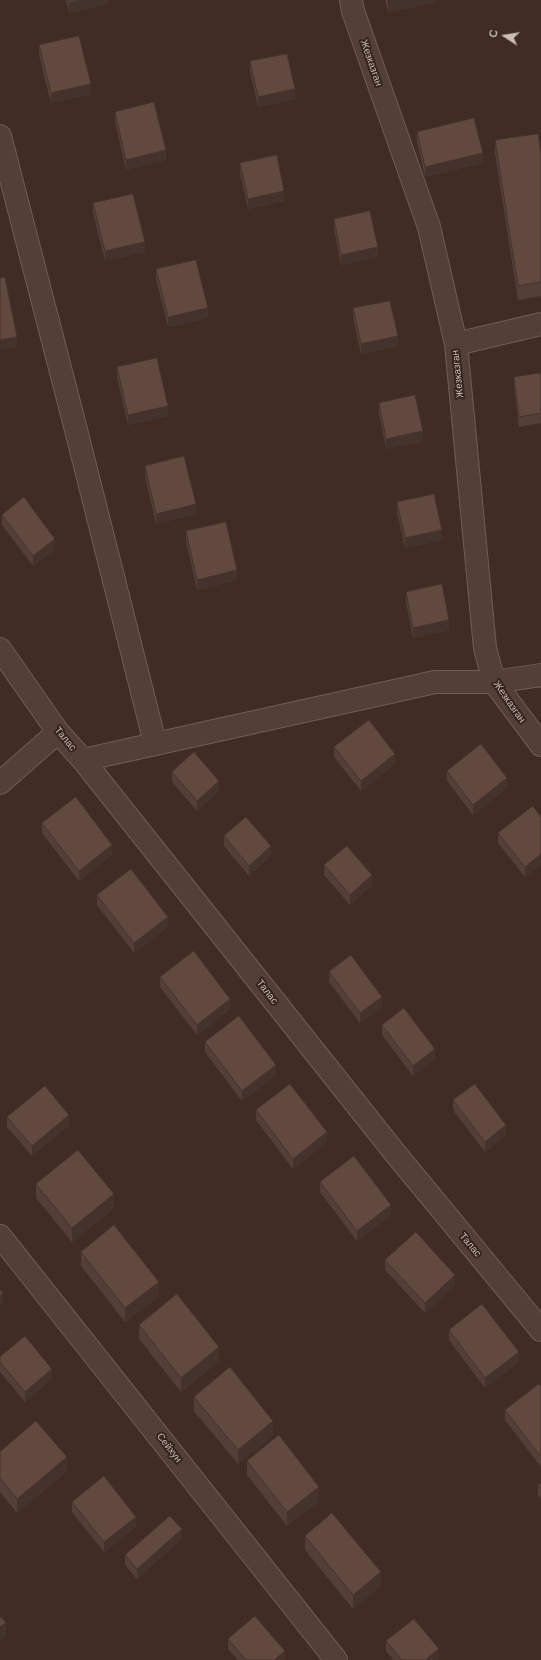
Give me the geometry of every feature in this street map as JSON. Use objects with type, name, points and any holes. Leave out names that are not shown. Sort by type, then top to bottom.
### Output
[{"type":"street","name":"Жезказган","points":[[351,0],[353,11],[429,227],[456,344],[485,648],[494,682],[541,746]]},
{"type":"street","points":[[0,136],[155,743]]},
{"type":"street","points":[[456,344],[541,324]]},
{"type":"street","name":"Талас","points":[[0,649],[58,732],[82,760],[390,1147],[541,1330]]},
{"type":"street","points":[[82,760],[435,682],[494,682],[541,675]]},
{"type":"street","points":[[0,783],[58,732]]},
{"type":"street","name":"Сейхун","points":[[0,1236],[336,1660]]},
{"type":"building","points":[[69,0],[81,0],[69,3]]},
{"type":"building","points":[[79,36],[91,84],[51,93],[39,45]]},
{"type":"building","points":[[287,54],[295,89],[258,97],[250,61]]},
{"type":"building","points":[[154,102],[166,150],[126,160],[115,112]]},
{"type":"building","points":[[474,118],[483,153],[425,167],[417,132]]},
{"type":"building","points":[[538,134],[541,154],[541,282],[518,286],[495,140]]},
{"type":"building","points":[[277,155],[284,191],[248,199],[240,163]]},
{"type":"building","points":[[133,194],[145,242],[105,251],[93,203]]},
{"type":"building","points":[[370,211],[378,247],[341,255],[334,219]]},
{"type":"building","points":[[196,260],[208,308],[168,317],[156,269]]},
{"type":"building","points":[[5,277],[17,337],[0,340],[0,278]]},
{"type":"building","points":[[390,301],[398,336],[361,344],[353,308]]},
{"type":"building","points":[[157,358],[168,406],[128,415],[117,367]]},
{"type":"building","points":[[541,373],[541,413],[519,417],[514,377]]},
{"type":"building","points":[[415,395],[423,431],[386,439],[379,403]]},
{"type":"building","points":[[184,456],[196,504],[156,514],[145,466]]},
{"type":"building","points":[[434,494],[442,530],[405,538],[397,502]]},
{"type":"building","points":[[24,497],[55,539],[33,556],[2,515]]},
{"type":"building","points":[[226,522],[237,570],[197,580],[186,531]]},
{"type":"building","points":[[442,584],[449,620],[413,628],[406,592]]},
{"type":"building","points":[[369,720],[395,754],[361,781],[334,747]]},
{"type":"building","points":[[481,744],[507,778],[473,805],[447,771]]},
{"type":"building","points":[[194,752],[219,781],[197,801],[172,772]]},
{"type":"building","points":[[76,797],[112,845],[79,871],[42,823]]},
{"type":"building","points":[[533,806],[541,817],[541,854],[525,867],[498,833]]},
{"type":"building","points":[[246,817],[271,846],[249,866],[224,836]]},
{"type":"building","points":[[347,846],[372,875],[350,895],[324,865]]},
{"type":"building","points":[[131,869],[168,917],[134,943],[97,895]]},
{"type":"building","points":[[194,951],[230,999],[197,1025],[160,977]]},
{"type":"building","points":[[351,955],[382,997],[360,1013],[329,972]]},
{"type":"building","points":[[404,1008],[435,1049],[413,1066],[382,1025]]},
{"type":"building","points":[[239,1016],[276,1065],[242,1091],[205,1042]]},
{"type":"building","points":[[290,1084],[327,1132],[293,1159],[256,1110]]},
{"type":"building","points":[[475,1084],[506,1125],[485,1142],[453,1100]]},
{"type":"building","points":[[45,1086],[69,1115],[32,1146],[7,1117]]},
{"type":"building","points":[[78,1150],[114,1194],[72,1228],[36,1184]]},
{"type":"building","points":[[354,1156],[391,1205],[357,1231],[320,1182]]},
{"type":"building","points":[[114,1225],[159,1282],[125,1308],[81,1252]]},
{"type":"building","points":[[416,1232],[455,1275],[425,1303],[385,1260]]},
{"type":"building","points":[[0,1289],[3,1293],[0,1296]]},
{"type":"building","points":[[177,1294],[219,1347],[181,1378],[139,1325]]},
{"type":"building","points":[[482,1304],[519,1352],[485,1378],[449,1330]]},
{"type":"building","points":[[25,1336],[52,1369],[25,1392],[0,1362],[0,1357]]},
{"type":"building","points":[[230,1367],[273,1421],[238,1450],[194,1397]]},
{"type":"building","points":[[539,1384],[541,1387],[541,1457],[505,1410]]},
{"type":"building","points":[[36,1421],[67,1457],[17,1499],[0,1478],[0,1452]]},
{"type":"building","points":[[279,1435],[319,1487],[287,1512],[247,1461]]},
{"type":"building","points":[[104,1476],[136,1517],[104,1542],[72,1502]]},
{"type":"building","points":[[332,1513],[381,1572],[353,1595],[305,1536]]},
{"type":"building","points":[[170,1516],[182,1529],[137,1569],[125,1555]]},
{"type":"building","points":[[0,1616],[6,1623],[0,1627]]},
{"type":"building","points":[[255,1616],[285,1651],[274,1660],[246,1660],[228,1639]]},
{"type":"building","points":[[414,1619],[439,1649],[425,1660],[402,1660],[386,1641]]}]
